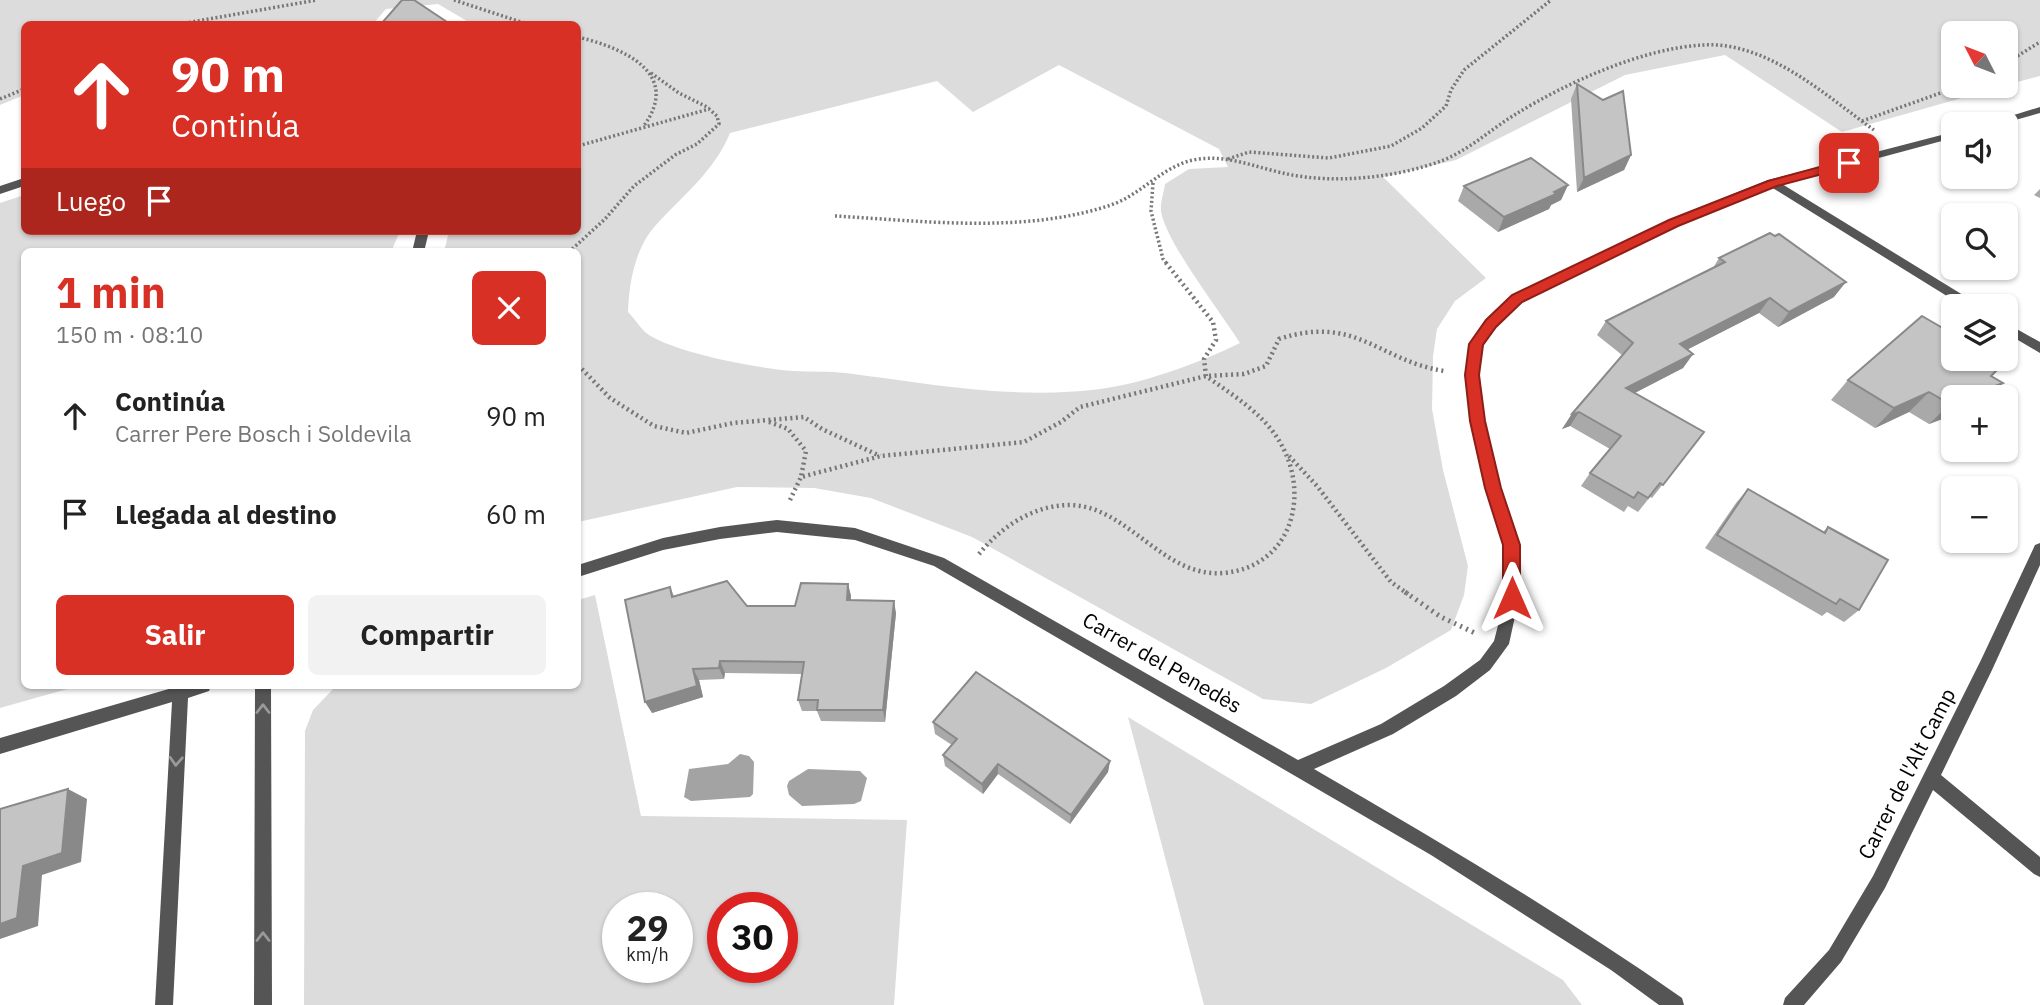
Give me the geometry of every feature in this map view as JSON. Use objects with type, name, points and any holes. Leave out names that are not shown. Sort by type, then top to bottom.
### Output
[{"type":"street","points":[[2018,116],[2040,110]]},
{"type":"street","points":[[1298,768],[1387,729],[1450,691],[1485,665],[1501,644],[1512,598],[1512,545],[1493,488],[1478,421],[1472,375],[1476,344],[1491,323],[1517,299],[1673,223],[1772,183],[1941,138]]},
{"type":"street","points":[[0,190],[21,183]]},
{"type":"street","points":[[1772,183],[1952,294]]},
{"type":"street","points":[[2018,334],[2040,348]]},
{"type":"street","name":"Carrer del Penedès","points":[[581,570],[663,544],[777,526],[855,534],[939,562],[1437,849],[1617,964],[1675,1005]]},
{"type":"street","name":"Carrer de l'Alt Camp","points":[[1792,1005],[1835,956],[1879,882],[2040,550]]},
{"type":"street","points":[[0,746],[193,689]]},
{"type":"street","points":[[263,689],[264,1005]]},
{"type":"street","points":[[164,1005],[180,693]]},
{"type":"street","points":[[1931,778],[2040,868]]},
{"type":"path","points":[[197,21],[317,0]]},
{"type":"path","points":[[454,0],[518,21]]},
{"type":"path","points":[[1228,159],[1249,152],[1329,158],[1391,146],[1422,128],[1446,106],[1451,90],[1464,70],[1551,0]]},
{"type":"path","points":[[573,248],[605,219],[634,186],[675,155],[709,135],[719,124],[717,116],[709,109],[679,93],[645,68],[593,40],[581,38]]},
{"type":"path","points":[[2018,55],[2040,41]]},
{"type":"path","points":[[835,216],[1012,221],[1049,218],[1111,205],[1133,197],[1174,167],[1198,159],[1228,159],[1300,176],[1325,178],[1422,166],[1444,160],[1534,103],[1581,82],[1656,56],[1703,45],[1733,46],[1798,77],[1900,149]]},
{"type":"path","points":[[643,127],[658,99],[657,84],[645,68]]},
{"type":"path","points":[[0,99],[21,90]]},
{"type":"path","points":[[1861,121],[1941,94]]},
{"type":"path","points":[[581,145],[709,109]]},
{"type":"path","points":[[1153,183],[1151,211],[1163,259],[1213,322],[1216,340],[1204,359],[1206,376],[1267,422],[1289,455],[1317,486],[1391,582],[1441,617],[1501,644]]},
{"type":"path","points":[[801,477],[881,456],[1024,442],[1061,422],[1080,407],[1206,376],[1227,379],[1245,375],[1266,366],[1279,339],[1297,331],[1345,332],[1396,354],[1404,361],[1472,375]]},
{"type":"path","points":[[581,368],[610,398],[654,426],[686,433],[765,420],[804,417],[822,429],[881,456]]},
{"type":"path","points":[[765,420],[788,429],[806,451],[801,477],[777,526]]},
{"type":"path","points":[[963,574],[998,531],[1049,507],[1080,506],[1114,519],[1192,571],[1234,573],[1268,558],[1295,519],[1294,478],[1289,455]]},
{"type":"shaded area","points":[[0,0],[2040,0],[2040,76],[2018,82],[2018,21],[1941,21],[1941,98],[1962,98],[1842,132],[1725,55],[1625,75],[1456,160],[1383,177],[1486,278],[1455,301],[1437,329],[1433,356],[1432,409],[1443,470],[1468,566],[1464,595],[1451,630],[1386,668],[1311,704],[1263,699],[972,537],[871,498],[814,488],[737,487],[581,521],[581,248],[445,248],[448,235],[581,235],[581,21],[467,21],[438,4],[386,9],[376,21],[21,21],[21,96],[0,105]],"holes":[[[1059,65],[1219,149],[1228,167],[1189,169],[1165,184],[1161,211],[1172,240],[1240,343],[1190,365],[1134,382],[1068,392],[1005,392],[846,373],[778,370],[694,353],[674,346],[645,332],[628,312],[632,278],[643,244],[656,225],[707,171],[730,133],[937,81],[973,112]]]},
{"type":"shaded area","points":[[21,196],[21,235],[398,235],[393,248],[21,248],[21,689],[67,689],[0,708],[0,203]]},
{"type":"shaded area","points":[[595,595],[641,816],[907,820],[894,1005],[304,1005],[305,731],[313,710],[333,689],[581,689],[581,599]]},
{"type":"shaded area","points":[[1128,717],[1563,980],[1582,1005],[1204,1005]]},
{"type":"shaded area","points":[[740,754],[749,756],[754,762],[753,794],[750,797],[691,801],[684,797],[689,769],[728,764]]},
{"type":"shaded area","points":[[808,769],[860,771],[867,778],[861,801],[854,804],[802,806],[789,795],[787,786],[789,781]]},
{"type":"building","points":[[402,0],[414,0],[446,21],[384,21]]},
{"type":"building","points":[[1577,84],[1603,100],[1623,91],[1631,155],[1584,178]]},
{"type":"building","points":[[1531,158],[1568,185],[1554,192],[1556,194],[1504,217],[1464,186]]},
{"type":"building","points":[[1770,233],[1775,236],[1779,234],[1846,282],[1789,312],[1770,298],[1680,344],[1693,354],[1626,388],[1704,432],[1663,485],[1660,483],[1648,498],[1638,492],[1634,498],[1590,473],[1621,436],[1579,412],[1571,415],[1633,343],[1606,321],[1725,262],[1719,258]]},
{"type":"building","points":[[1922,316],[1941,327],[1941,371],[1996,371],[1991,376],[2003,383],[1941,385],[1941,399],[1929,392],[1894,408],[1848,380]]},
{"type":"building","points":[[1748,489],[1825,533],[1828,527],[1888,560],[1859,610],[1840,599],[1836,604],[1717,535]]},
{"type":"building","points":[[727,581],[747,606],[795,606],[801,583],[848,584],[847,600],[894,601],[883,710],[817,710],[818,700],[798,700],[804,662],[720,661],[719,668],[693,669],[697,686],[645,702],[625,600],[670,587],[672,597]]},
{"type":"building","points":[[976,672],[1110,761],[1071,815],[998,764],[982,784],[943,755],[957,739],[933,722]]},
{"type":"building","points":[[68,789],[62,853],[23,866],[17,918],[0,924],[0,809]]},
{"type":"route","points":[[1512,598],[1512,545],[1493,488],[1478,421],[1472,375],[1476,344],[1491,323],[1517,299],[1673,223],[1772,183],[1849,163]]}]
